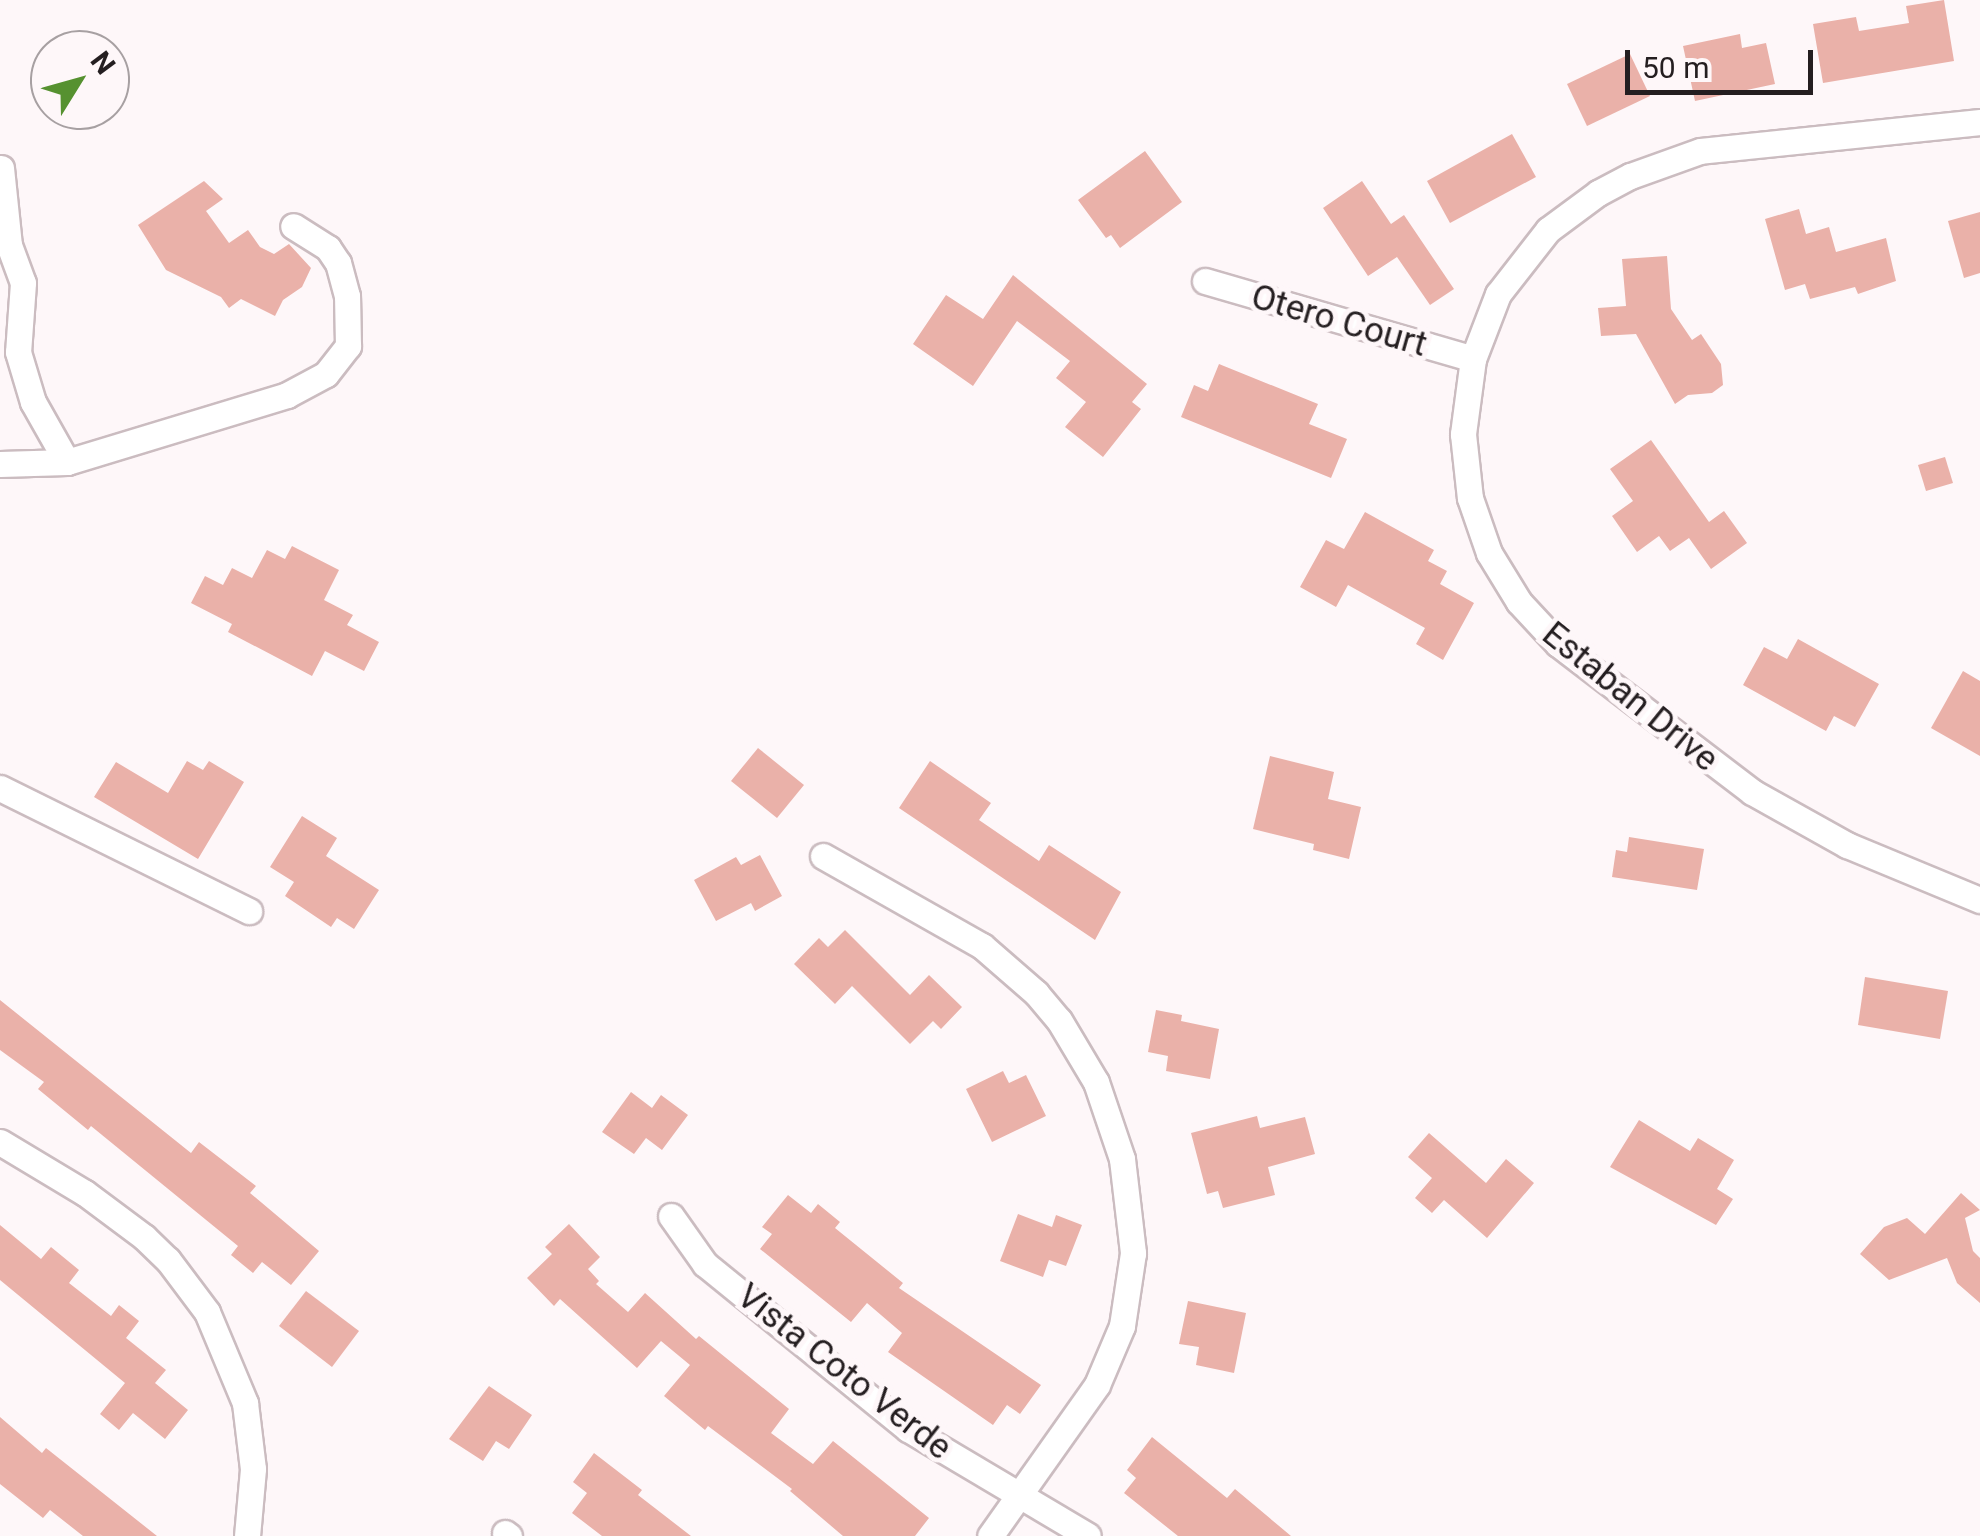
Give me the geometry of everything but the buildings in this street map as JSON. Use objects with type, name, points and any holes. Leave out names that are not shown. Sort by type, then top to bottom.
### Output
[{"type":"street","name":"Estaban Drive","points":[[1980,122],[1736,145],[1700,152],[1630,176],[1570,212],[1530,250],[1498,294],[1474,359],[1463,434],[1470,498],[1496,566],[1537,624],[1752,792],[1848,846],[1980,900]]},
{"type":"street","points":[[1,168],[9,245],[22,283],[18,352],[33,402],[68,462]]},
{"type":"street","points":[[0,464],[68,462],[287,395],[326,374],[348,346],[346,296],[338,263],[328,248],[293,226]]},
{"type":"street","name":"Otero Court","points":[[1206,281],[1474,359]]},
{"type":"street","points":[[0,788],[249,911]]},
{"type":"street","points":[[824,856],[982,946],[1010,968],[1036,993],[1079,1050],[1114,1127],[1132,1223],[1122,1326],[1097,1385],[990,1536]]},
{"type":"street","points":[[0,1142],[85,1194],[144,1237],[189,1285],[207,1312],[236,1372],[248,1420],[253,1469],[247,1536]]},
{"type":"street","name":"Vista Coto Verde","points":[[671,1216],[705,1264],[908,1429],[1088,1536]]}]
